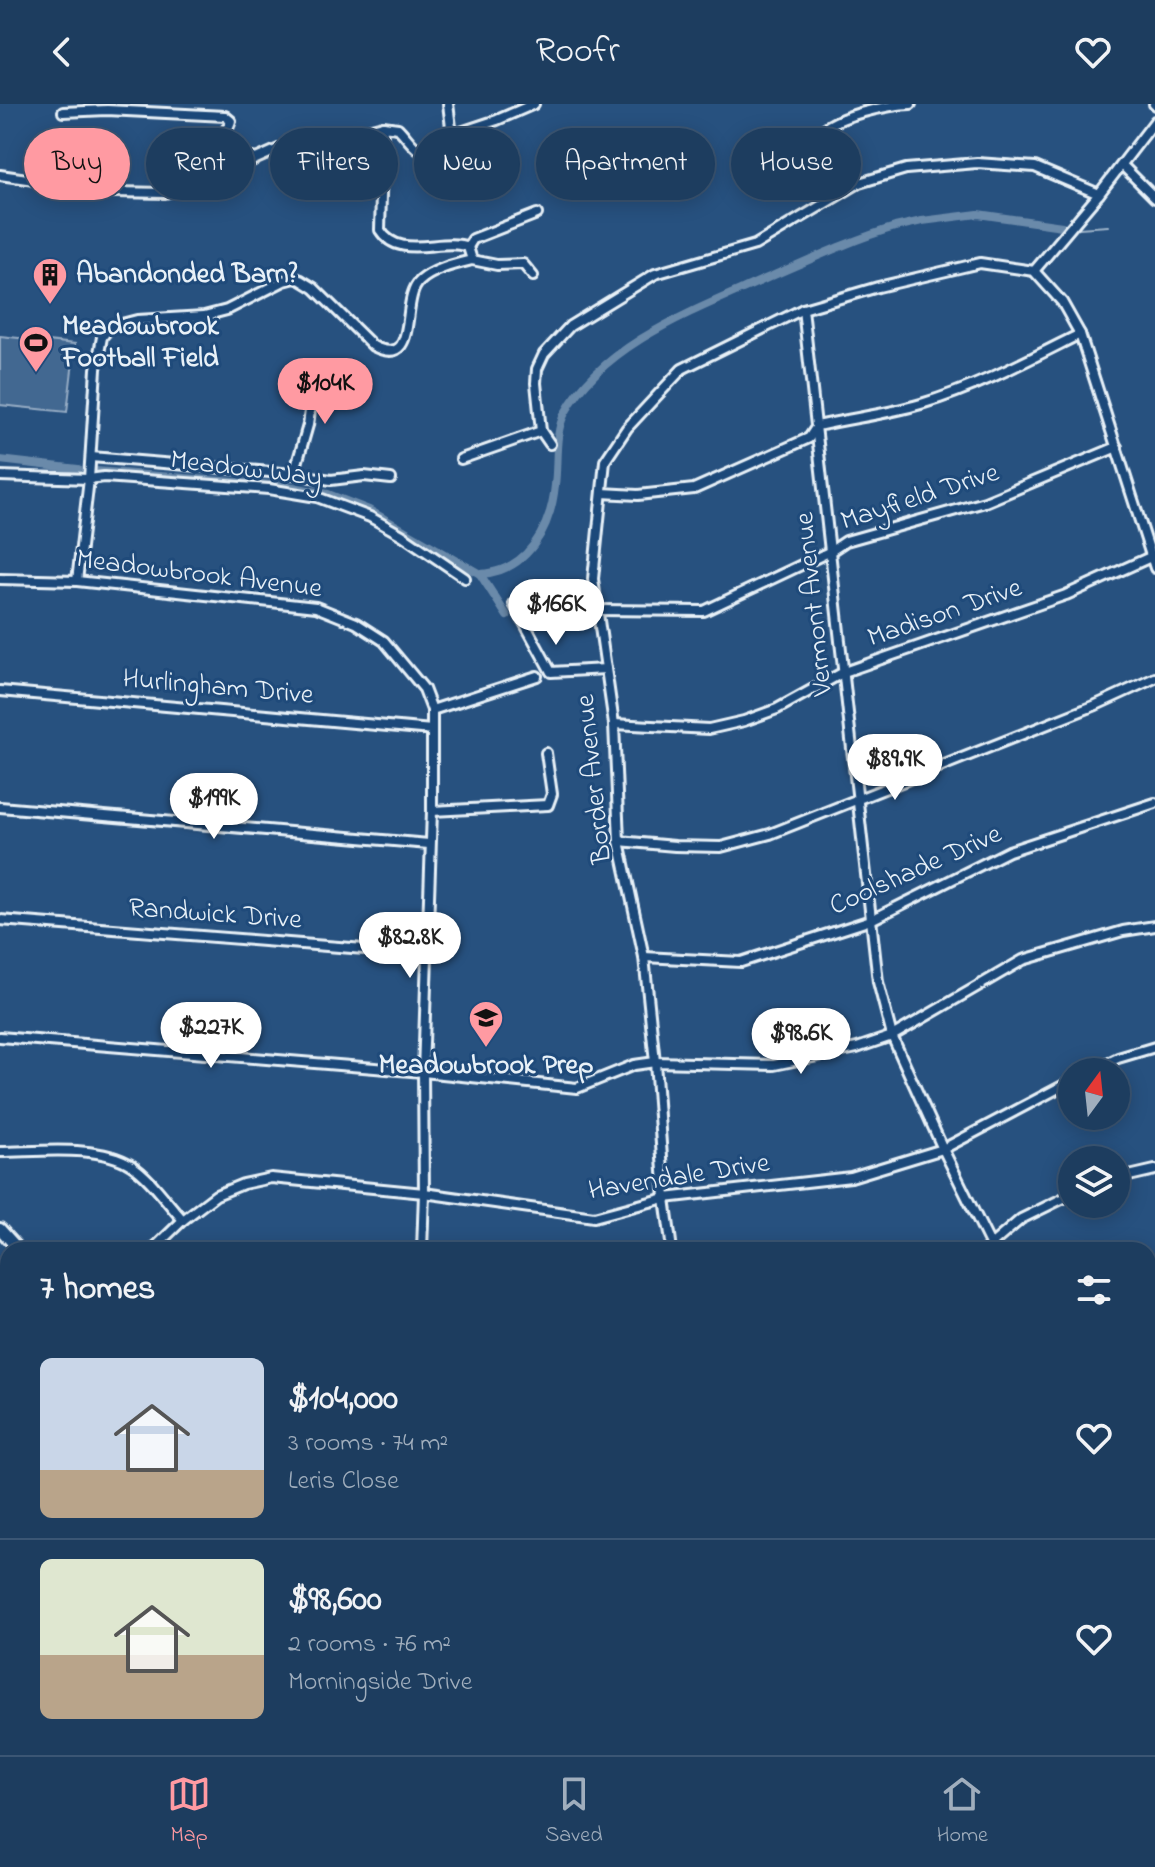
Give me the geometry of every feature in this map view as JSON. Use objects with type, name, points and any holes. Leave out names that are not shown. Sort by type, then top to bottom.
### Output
[{"type":"street","points":[[448,104],[451,128]]},
{"type":"street","points":[[471,128],[534,104]]},
{"type":"street","points":[[830,128],[877,107],[911,104]]},
{"type":"street","points":[[63,112],[107,110],[225,116],[231,121],[229,126],[210,149],[206,159],[211,163],[262,157]]},
{"type":"street","points":[[1034,271],[1155,121]]},
{"type":"street","points":[[383,126],[380,230],[384,237],[410,246],[455,244],[468,247]]},
{"type":"street","points":[[0,175],[144,194],[165,193],[195,186],[290,144],[333,139],[383,126],[398,128],[414,147]]},
{"type":"street","points":[[861,182],[906,169],[977,163],[1035,167],[1099,194]]},
{"type":"street","points":[[1122,165],[1155,198]]},
{"type":"street","points":[[550,444],[541,431],[536,383],[537,369],[554,340],[570,326],[655,274],[755,245],[828,200]]},
{"type":"street","points":[[472,260],[468,247],[473,239],[537,214]]},
{"type":"street","points":[[77,581],[91,457],[96,369],[102,337],[110,327],[137,320],[204,316],[227,310],[295,278],[314,288],[373,346],[387,351],[403,345],[407,337],[412,292],[420,280],[472,260],[497,265],[523,264],[533,276]]},
{"type":"street","points":[[803,309],[878,287],[980,263],[1034,271],[1062,302],[1080,334],[1155,568]]},
{"type":"street","name":"Vermont Avenue","points":[[803,309],[878,982],[892,1036],[987,1242]]},
{"type":"street","name":"Border Avenue","points":[[671,1242],[644,957],[619,841],[614,724],[593,579],[605,461],[615,444],[682,369],[803,309]]},
{"type":"street","points":[[602,493],[638,495],[694,489],[809,438],[817,426],[917,405],[952,394],[993,378],[1080,334]]},
{"type":"street","points":[[294,474],[308,425],[316,368]]},
{"type":"street","points":[[461,459],[541,431]]},
{"type":"street","name":"Mayfield Drive","points":[[598,610],[704,611],[846,541],[985,502],[1117,447]]},
{"type":"street","points":[[91,457],[294,474],[331,480],[364,476],[391,479]]},
{"type":"street","name":"Meadow Way","points":[[0,476],[104,477],[269,489],[317,497],[370,517],[465,578]]},
{"type":"street","name":"Madison Drive","points":[[614,724],[709,729],[777,709],[844,672],[1066,595],[1153,557]]},
{"type":"street","name":"Meadowbrook Avenue","points":[[0,579],[77,581],[316,607],[356,623],[384,641],[424,689],[432,710],[432,811],[423,1072],[422,1242]]},
{"type":"street","points":[[514,604],[551,672],[606,669]]},
{"type":"street","points":[[432,710],[537,676]]},
{"type":"street","points":[[619,841],[721,847],[770,834],[1096,705],[1155,678]]},
{"type":"street","name":"Hurlingham Drive","points":[[0,691],[432,730]]},
{"type":"street","points":[[432,811],[548,805],[552,794],[546,753]]},
{"type":"street","name":"Coolshade Drive","points":[[644,957],[741,962],[871,920],[1009,851],[1155,803]]},
{"type":"street","points":[[0,807],[429,844]]},
{"type":"street","name":"Randwick Drive","points":[[0,920],[427,954]]},
{"type":"street","points":[[0,1037],[577,1088],[634,1065],[655,1062],[774,1065],[857,1048],[892,1036],[1023,960],[1123,931],[1155,926]]},
{"type":"street","points":[[1118,1058],[1155,1047]]},
{"type":"street","name":"Havendale Drive","points":[[160,1242],[216,1195],[243,1184],[271,1178],[424,1193],[594,1217],[665,1198],[851,1177],[943,1149],[1058,1088]]},
{"type":"street","points":[[0,1152],[89,1153],[117,1159],[138,1171],[183,1220]]},
{"type":"street","points":[[1130,1176],[1155,1170]]},
{"type":"street","points":[[997,1242],[1021,1219],[1058,1201]]},
{"type":"shaded area","name":"Meadowbrook Football Field","points":[[0,336],[75,344],[67,412],[0,405]]},
{"type":"waterway","points":[[480,574],[511,565],[534,545],[553,501],[558,439],[565,413],[582,388],[603,367],[654,331],[813,258],[895,227],[978,214],[1062,226]]},
{"type":"waterway","points":[[1079,228],[1108,226]]},
{"type":"waterway","points":[[0,460],[78,469]]},
{"type":"waterway","points":[[95,471],[288,486],[328,494],[369,510],[480,574],[507,616]]},
{"type":"place","name":"Abandonded Barn?","points":[[50,306]]},
{"type":"place","name":"Meadowbrook Football Field","points":[[36,374]]},
{"type":"place","name":"Meadowbrook Prep","points":[[486,1049]]}]
